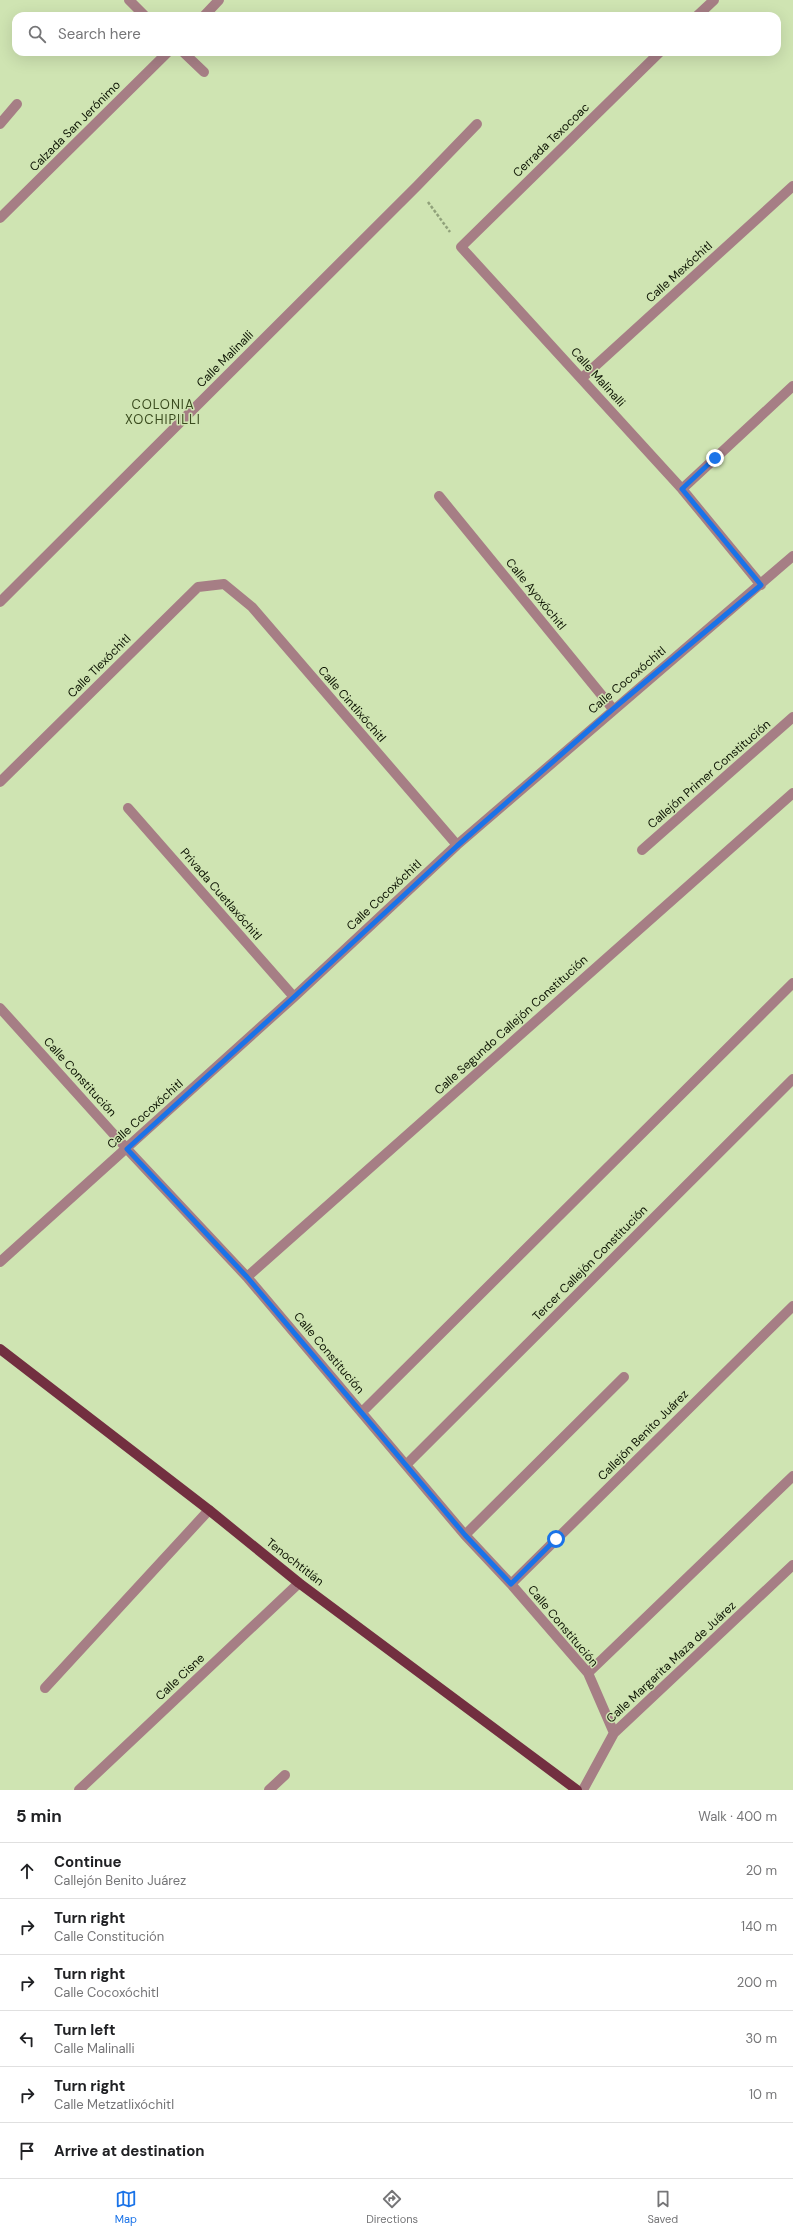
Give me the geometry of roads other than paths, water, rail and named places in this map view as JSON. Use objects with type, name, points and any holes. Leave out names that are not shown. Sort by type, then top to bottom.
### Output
[{"type":"main road","name":"Tenochtitlán","points":[[0,1349],[209,1510],[299,1583],[577,1790]]},
{"type":"street","points":[[128,0],[141,12]]},
{"type":"street","points":[[208,12],[219,0]]},
{"type":"street","points":[[701,12],[714,0]]},
{"type":"street","name":"Calzada San Jerónimo","points":[[0,218],[164,56]]},
{"type":"street","points":[[187,56],[204,72]]},
{"type":"street","name":"Cerrada Texocoac","points":[[461,247],[656,56]]},
{"type":"street","points":[[0,124],[17,104]]},
{"type":"street","name":"Calle Malinalli","points":[[0,602],[417,186],[476,124]]},
{"type":"street","name":"Calle Mexóchitl","points":[[582,378],[793,186]]},
{"type":"street","name":"Calle Malinalli","points":[[461,247],[682,489],[761,585]]},
{"type":"street","points":[[682,489],[793,386]]},
{"type":"street","name":"Calle Ayoxóchitl","points":[[439,496],[613,709]]},
{"type":"street","name":"Calle Cocoxóchitl","points":[[0,1262],[294,997],[457,846],[613,709],[761,585],[793,556]]},
{"type":"street","name":"Calle Tlexóchitl","points":[[0,782],[198,587],[224,584]]},
{"type":"street","name":"Calle Cintlixóchitl","points":[[224,584],[252,607],[457,846]]},
{"type":"street","name":"Callejón Primer Constitución","points":[[642,850],[793,717]]},
{"type":"street","name":"Calle Segundo Callejón Constitución","points":[[247,1277],[793,793]]},
{"type":"street","name":"Privada Cuetlaxóchitl","points":[[128,808],[294,997]]},
{"type":"street","points":[[362,1412],[793,982]]},
{"type":"street","name":"Calle Constitución","points":[[0,1008],[127,1149],[247,1277],[465,1535],[511,1584],[588,1673],[614,1733]]},
{"type":"street","name":"Tercer Callejón Constitución","points":[[406,1465],[793,1080]]},
{"type":"street","name":"Callejón Benito Juárez","points":[[511,1584],[793,1306]]},
{"type":"street","points":[[465,1535],[624,1377]]},
{"type":"street","points":[[588,1673],[793,1476]]},
{"type":"street","points":[[45,1688],[209,1510]]},
{"type":"street","name":"Calle Margarita Maza de Juárez","points":[[582,1790],[614,1733],[793,1565]]},
{"type":"street","name":"Calle Cisne","points":[[79,1790],[299,1583]]},
{"type":"street","points":[[269,1790],[285,1775]]},
{"type":"district","name":"COLONIA XOCHIPILLI","points":[[163,412]]}]
